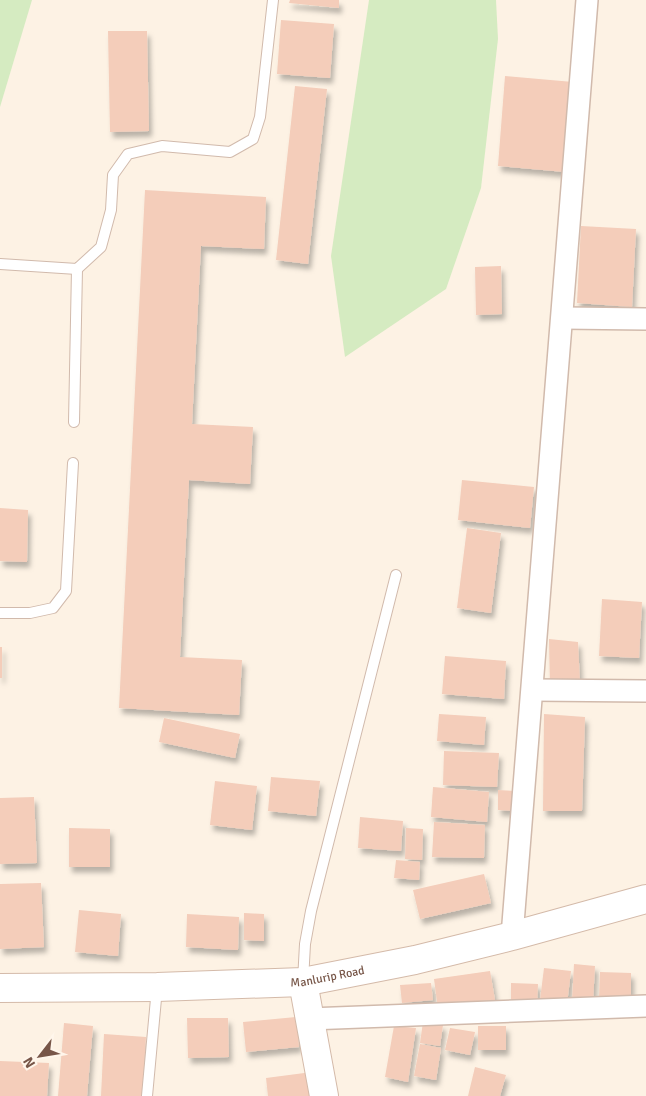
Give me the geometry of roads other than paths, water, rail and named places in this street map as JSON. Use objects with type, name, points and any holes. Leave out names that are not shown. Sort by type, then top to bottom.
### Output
[{"type":"main road","name":"Manlurip Road","points":[[0,988],[157,988],[303,982],[415,960],[512,936],[646,899]]},
{"type":"main road","points":[[303,982],[324,1096]]},
{"type":"street","points":[[512,936],[587,0]]},
{"type":"street","points":[[563,318],[646,319]]},
{"type":"street","points":[[533,690],[646,691]]},
{"type":"street","points":[[309,1019],[646,1006]]},
{"type":"lane","points":[[74,422],[76,270],[101,247],[111,210],[113,175],[128,154],[162,146],[230,152],[253,139],[260,117],[273,0]]},
{"type":"lane","points":[[0,264],[76,270]]},
{"type":"lane","points":[[0,613],[30,613],[53,608],[66,590],[73,463]]},
{"type":"lane","points":[[303,982],[305,944],[311,912],[396,576]]},
{"type":"lane","points":[[147,1096],[157,988]]}]
